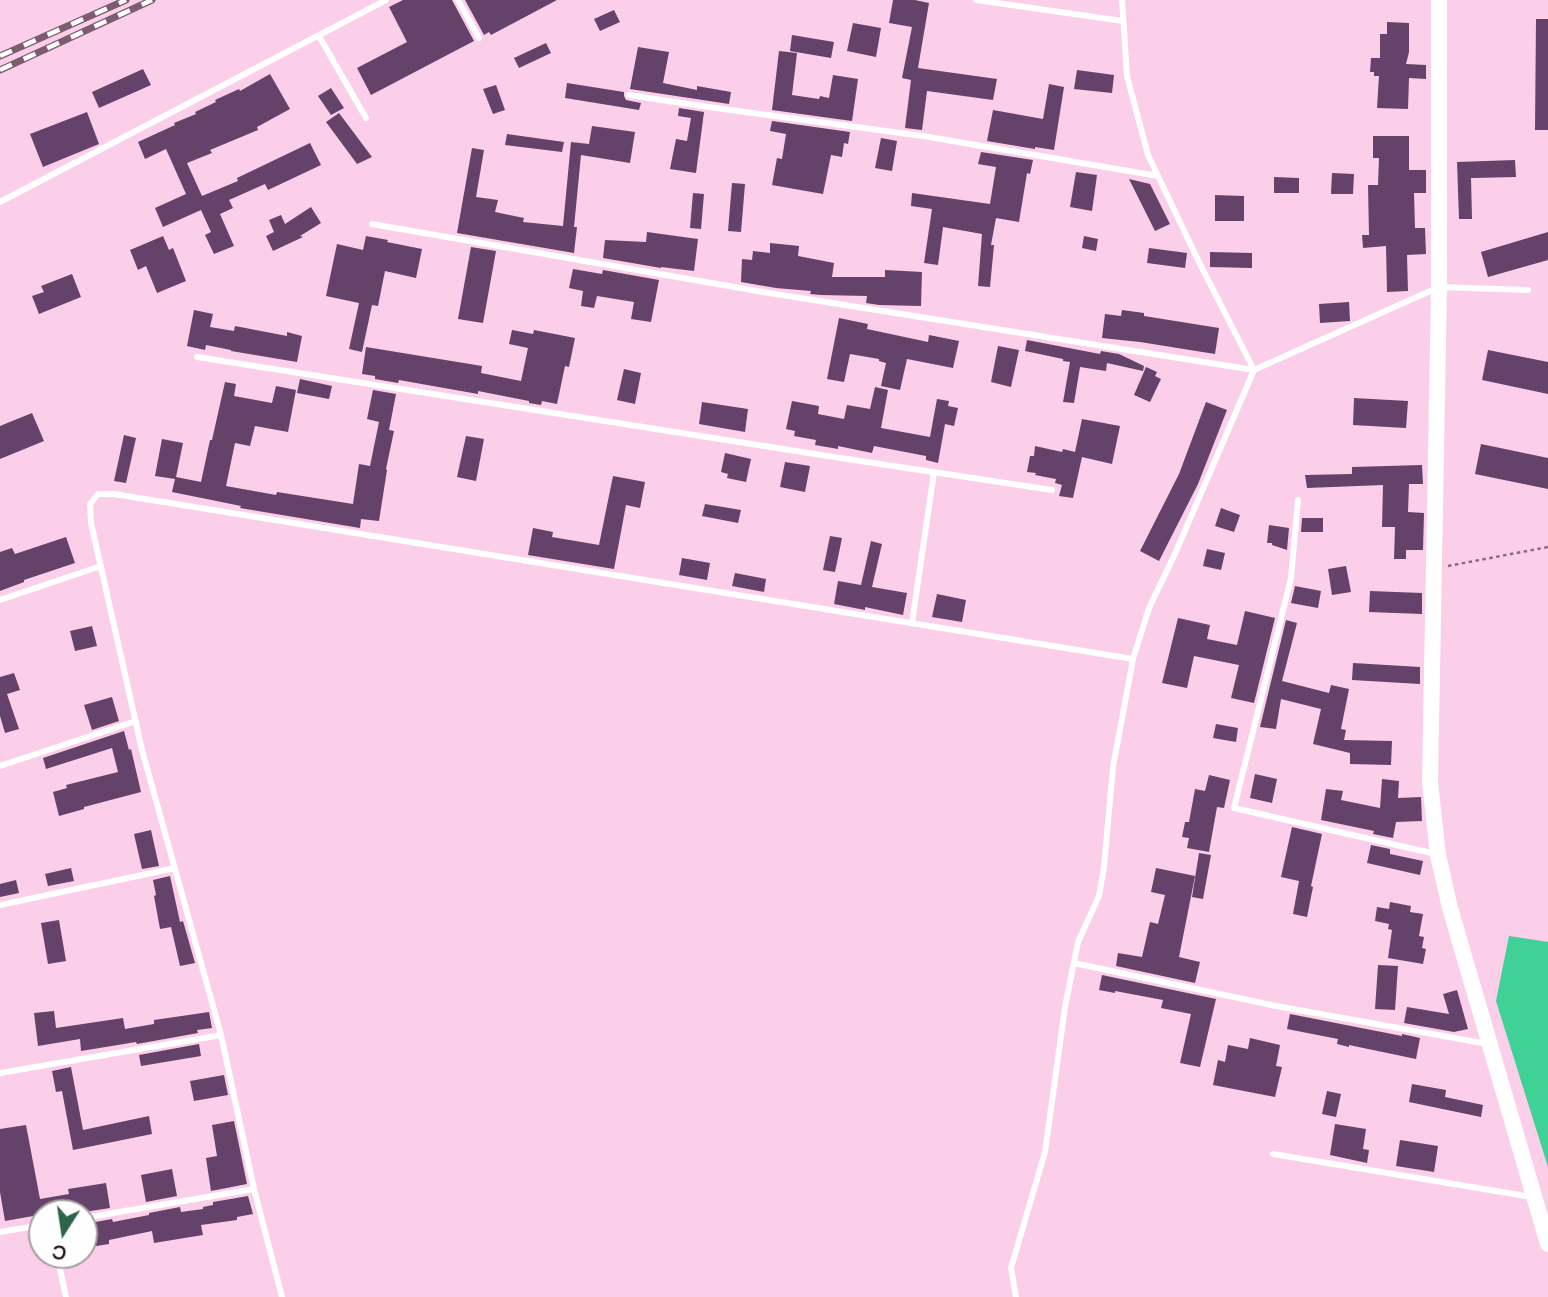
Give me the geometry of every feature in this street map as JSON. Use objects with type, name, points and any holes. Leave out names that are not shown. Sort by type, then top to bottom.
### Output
[{"type":"street","points":[[1439,0],[1438,287],[1430,782],[1438,855],[1450,908],[1548,1244]]},
{"type":"lane","points":[[0,202],[386,0]]},
{"type":"lane","points":[[458,0],[479,38]]},
{"type":"lane","points":[[976,0],[1123,21]]},
{"type":"lane","points":[[1122,0],[1127,76],[1148,155],[1254,370]]},
{"type":"lane","points":[[319,36],[366,118]]},
{"type":"lane","points":[[629,94],[923,136],[1158,176]]},
{"type":"lane","points":[[372,224],[763,292],[1254,370],[1438,287],[1528,290]]},
{"type":"lane","points":[[197,357],[1052,490]]},
{"type":"lane","points":[[1016,1297],[1011,1268],[1045,1152],[1065,1007],[1078,942],[1099,896],[1113,767],[1133,659],[1149,608],[1254,370]]},
{"type":"lane","points":[[912,623],[934,472]]},
{"type":"lane","points":[[282,1297],[254,1189],[221,1035],[136,721],[91,523],[90,504],[99,494],[114,494],[1133,659]]},
{"type":"lane","points":[[1298,500],[1291,578],[1234,808],[1438,855]]},
{"type":"lane","points":[[0,600],[101,566]]},
{"type":"lane","points":[[0,766],[136,721]]},
{"type":"lane","points":[[0,905],[175,869]]},
{"type":"lane","points":[[1074,963],[1276,1006],[1490,1045]]},
{"type":"lane","points":[[0,1073],[221,1035]]},
{"type":"lane","points":[[1273,1154],[1534,1197]]},
{"type":"lane","points":[[98,1216],[254,1189]]},
{"type":"lane","points":[[0,1232],[28,1227]]},
{"type":"lane","points":[[60,1269],[66,1297]]},
{"type":"path","points":[[1434,569],[1548,547]]},
{"type":"green space","points":[[1509,936],[1548,942],[1548,1167],[1496,1001]]},
{"type":"building","points":[[403,0],[452,0],[474,41],[371,95],[357,68],[407,42],[389,7]]},
{"type":"building","points":[[465,0],[557,0],[491,35],[489,32],[484,35]]},
{"type":"building","points":[[893,0],[929,3],[918,68],[997,79],[993,100],[927,91],[922,130],[905,128],[911,80],[902,78],[912,27],[889,23]]},
{"type":"building","points":[[614,10],[620,22],[600,31],[594,19]]},
{"type":"building","points":[[1536,19],[1548,19],[1548,130],[1535,130]]},
{"type":"building","points":[[1387,22],[1409,23],[1409,52],[1406,64],[1426,65],[1426,79],[1409,78],[1408,109],[1377,108],[1379,76],[1370,72],[1371,58],[1380,58],[1380,34],[1387,34]]},
{"type":"building","points":[[853,23],[881,28],[876,57],[847,51]]},
{"type":"building","points":[[792,35],[834,42],[831,58],[790,51]]},
{"type":"building","points":[[546,43],[551,53],[519,68],[514,58]]},
{"type":"building","points":[[638,47],[669,52],[663,83],[697,90],[697,86],[731,92],[729,104],[630,89]]},
{"type":"building","points":[[779,51],[797,53],[792,95],[829,98],[833,75],[858,79],[852,121],[772,110]]},
{"type":"building","points":[[143,69],[151,85],[99,108],[92,92]]},
{"type":"building","points":[[1077,70],[1114,75],[1112,93],[1074,89]]},
{"type":"building","points":[[270,74],[290,109],[257,127],[258,130],[187,163],[202,196],[238,181],[237,178],[310,143],[321,165],[268,190],[265,184],[229,200],[233,208],[220,214],[234,246],[214,254],[205,235],[211,232],[201,210],[163,227],[155,208],[186,194],[166,149],[145,159],[138,142]]},
{"type":"building","points":[[567,83],[624,92],[626,100],[641,103],[639,110],[565,98]]},
{"type":"building","points":[[1049,84],[1064,87],[1054,150],[987,141],[993,110],[1043,119]]},
{"type":"building","points":[[496,85],[505,110],[493,114],[483,89]]},
{"type":"building","points":[[331,88],[344,108],[331,115],[318,96]]},
{"type":"building","points":[[679,108],[704,112],[696,173],[670,169],[676,139],[687,141],[691,118],[678,116]]},
{"type":"building","points":[[87,112],[99,144],[43,167],[30,134]]},
{"type":"building","points":[[339,113],[372,157],[357,164],[326,122]]},
{"type":"building","points":[[772,121],[850,132],[848,144],[844,143],[842,157],[831,155],[823,194],[772,185],[777,158],[782,159],[786,134],[770,131]]},
{"type":"building","points":[[592,126],[635,132],[630,163],[581,155],[574,253],[457,233],[472,148],[484,150],[476,197],[498,200],[495,212],[524,218],[523,222],[563,226],[571,142],[589,144]]},
{"type":"building","points":[[507,134],[564,142],[562,152],[505,145]]},
{"type":"building","points":[[1373,136],[1409,136],[1409,170],[1426,170],[1426,193],[1414,193],[1415,228],[1425,228],[1426,254],[1407,255],[1408,291],[1387,292],[1386,246],[1363,248],[1362,235],[1369,235],[1368,185],[1378,185],[1379,158],[1373,158]]},
{"type":"building","points":[[881,138],[897,141],[892,171],[875,168]]},
{"type":"building","points":[[981,152],[1033,160],[1030,174],[1027,173],[1019,222],[996,218],[991,245],[994,245],[990,287],[978,286],[982,234],[943,227],[938,265],[924,263],[932,209],[911,206],[912,193],[990,204],[996,167],[978,164]]},
{"type":"building","points":[[1515,160],[1516,177],[1471,178],[1472,219],[1459,219],[1457,162]]},
{"type":"building","points":[[1076,172],[1097,175],[1092,211],[1070,207]]},
{"type":"building","points":[[1332,173],[1354,174],[1353,194],[1331,194]]},
{"type":"building","points":[[1274,177],[1299,178],[1299,193],[1274,193]]},
{"type":"building","points":[[1129,179],[1150,184],[1170,224],[1155,231]]},
{"type":"building","points":[[732,183],[745,184],[741,232],[728,231]]},
{"type":"building","points":[[693,193],[704,194],[701,229],[690,228]]},
{"type":"building","points":[[1215,195],[1244,196],[1244,221],[1215,221]]},
{"type":"building","points":[[311,207],[321,223],[300,236],[303,237],[273,251],[266,236],[274,232],[269,220],[281,215],[285,224]]},
{"type":"building","points":[[647,232],[698,239],[694,271],[603,258],[605,240],[646,242]]},
{"type":"building","points":[[1548,232],[1548,260],[1488,277],[1481,252]]},
{"type":"building","points":[[163,236],[169,250],[173,248],[186,281],[157,293],[146,266],[138,270],[130,250]]},
{"type":"building","points":[[366,236],[422,249],[416,278],[385,271],[378,306],[372,305],[362,352],[349,349],[359,303],[326,296],[337,244],[363,250]]},
{"type":"building","points":[[1084,236],[1098,239],[1096,251],[1082,248]]},
{"type":"building","points":[[770,243],[799,246],[798,256],[834,263],[832,277],[885,277],[885,270],[922,272],[921,306],[879,305],[866,303],[867,296],[810,294],[811,291],[741,282],[742,259],[752,260],[753,251],[770,253]]},
{"type":"building","points":[[471,247],[496,251],[483,323],[458,319]]},
{"type":"building","points":[[1149,248],[1187,253],[1185,268],[1147,263]]},
{"type":"building","points":[[1210,252],[1252,253],[1252,268],[1210,267]]},
{"type":"building","points":[[573,269],[602,274],[603,270],[659,280],[651,322],[631,319],[634,302],[597,296],[594,308],[581,306],[583,291],[569,288]]},
{"type":"building","points":[[72,274],[81,297],[39,314],[32,296],[44,292],[41,286]]},
{"type":"building","points":[[1349,302],[1350,321],[1320,323],[1319,304]]},
{"type":"building","points":[[194,310],[213,314],[210,327],[234,331],[235,326],[287,336],[287,332],[302,336],[297,362],[206,345],[205,350],[187,346]]},
{"type":"building","points":[[1122,310],[1219,328],[1215,354],[1102,338],[1105,314],[1121,316]]},
{"type":"building","points":[[839,318],[868,324],[867,329],[928,342],[929,335],[959,341],[953,368],[907,359],[900,390],[881,386],[886,363],[879,359],[850,354],[844,382],[827,379]]},
{"type":"building","points":[[512,330],[533,334],[534,330],[575,338],[569,367],[565,366],[557,404],[542,401],[541,405],[478,391],[478,394],[399,380],[398,383],[362,374],[366,347],[482,366],[481,373],[521,381],[528,348],[509,344]]},
{"type":"building","points":[[1027,340],[1100,354],[1101,351],[1119,354],[1144,366],[1143,371],[1107,363],[1106,371],[1080,367],[1074,403],[1063,402],[1070,362],[1025,351]]},
{"type":"building","points":[[998,346],[1019,350],[1011,387],[991,382]]},
{"type":"building","points":[[1488,350],[1548,362],[1548,394],[1482,380]]},
{"type":"building","points":[[1146,367],[1157,372],[1155,376],[1161,379],[1150,402],[1134,395]]},
{"type":"building","points":[[624,369],[641,373],[635,404],[617,400]]},
{"type":"building","points":[[300,379],[332,386],[329,399],[297,393]]},
{"type":"building","points":[[225,382],[236,384],[234,396],[272,403],[276,386],[296,390],[288,432],[255,426],[250,446],[235,443],[226,486],[353,504],[359,464],[370,466],[379,422],[367,419],[373,390],[396,394],[389,430],[394,431],[379,521],[361,519],[360,528],[240,508],[241,506],[172,492],[175,479],[155,476],[162,439],[183,443],[176,477],[201,482]]},
{"type":"building","points":[[875,387],[888,390],[881,428],[930,437],[937,399],[949,401],[948,406],[958,408],[954,426],[945,424],[938,463],[926,460],[926,456],[874,446],[872,453],[838,446],[838,449],[815,445],[816,440],[794,436],[795,431],[786,429],[792,401],[819,406],[818,414],[844,419],[847,405],[870,409]]},
{"type":"building","points":[[1354,398],[1408,401],[1406,428],[1353,425]]},
{"type":"building","points":[[702,402],[748,409],[745,432],[699,424]]},
{"type":"building","points":[[1206,402],[1227,410],[1198,484],[1159,561],[1140,551],[1179,474]]},
{"type":"building","points":[[32,413],[44,441],[0,459],[0,426]]},
{"type":"building","points":[[1082,419],[1120,426],[1112,464],[1082,457],[1073,498],[1059,496],[1062,485],[1055,483],[1056,479],[1027,472],[1030,456],[1034,456],[1035,446],[1075,452]]},
{"type":"building","points":[[124,435],[136,438],[126,483],[114,481]]},
{"type":"building","points":[[466,436],[484,439],[476,481],[457,477]]},
{"type":"building","points":[[1481,444],[1548,458],[1548,489],[1475,474]]},
{"type":"building","points":[[725,453],[751,459],[746,482],[727,478],[728,474],[721,472]]},
{"type":"building","points":[[785,462],[810,466],[805,492],[780,487]]},
{"type":"building","points":[[1422,465],[1423,484],[1409,484],[1408,512],[1424,513],[1423,550],[1406,550],[1406,559],[1394,559],[1395,527],[1382,527],[1383,485],[1307,488],[1305,475],[1352,474],[1352,467]]},
{"type":"building","points":[[613,476],[645,482],[640,508],[626,505],[614,569],[528,555],[533,528],[553,532],[552,537],[599,545]]},
{"type":"building","points":[[705,504],[741,510],[738,523],[702,516]]},
{"type":"building","points":[[1221,508],[1240,515],[1234,532],[1215,526]]},
{"type":"building","points":[[1302,518],[1323,518],[1323,532],[1301,532]]},
{"type":"building","points":[[1269,525],[1289,528],[1287,550],[1267,543]]},
{"type":"building","points":[[830,536],[842,538],[835,572],[823,570]]},
{"type":"building","points":[[66,537],[75,563],[0,591],[0,552],[12,548],[15,554]]},
{"type":"building","points":[[871,541],[882,544],[872,587],[907,593],[903,615],[834,604],[838,581],[861,585]]},
{"type":"building","points":[[1207,549],[1225,553],[1221,570],[1203,566]]},
{"type":"building","points":[[682,558],[710,563],[707,580],[679,575]]},
{"type":"building","points":[[1346,566],[1351,592],[1332,595],[1328,569]]},
{"type":"building","points":[[735,573],[766,579],[764,592],[732,586]]},
{"type":"building","points":[[1295,586],[1321,591],[1318,608],[1291,603]]},
{"type":"building","points":[[1370,591],[1422,593],[1422,614],[1369,612]]},
{"type":"building","points":[[937,594],[966,600],[962,622],[932,617]]},
{"type":"building","points":[[1245,611],[1275,618],[1254,703],[1231,698],[1239,665],[1194,656],[1187,688],[1162,683],[1178,618],[1210,625],[1207,639],[1237,645]]},
{"type":"building","points":[[1286,620],[1297,623],[1282,681],[1329,693],[1331,685],[1349,689],[1341,729],[1346,730],[1344,740],[1392,741],[1391,765],[1350,764],[1350,753],[1313,744],[1321,709],[1281,699],[1276,729],[1260,727]]},
{"type":"building","points":[[92,626],[97,646],[75,651],[70,631]]},
{"type":"building","points":[[1353,663],[1420,667],[1420,684],[1352,680]]},
{"type":"building","points":[[14,673],[20,690],[7,694],[19,729],[5,733],[0,716],[0,677]]},
{"type":"building","points":[[112,697],[119,721],[92,730],[84,705]]},
{"type":"building","points":[[1216,724],[1238,728],[1236,742],[1213,738]]},
{"type":"building","points":[[124,731],[141,792],[59,816],[53,792],[67,788],[66,785],[118,772],[112,748],[46,769],[43,758]]},
{"type":"building","points":[[1255,774],[1277,779],[1272,803],[1250,798]]},
{"type":"building","points":[[1209,775],[1230,780],[1224,808],[1217,807],[1209,852],[1187,848],[1189,838],[1182,837],[1185,822],[1189,822],[1195,789],[1205,791]]},
{"type":"building","points":[[1382,779],[1399,781],[1398,798],[1421,797],[1422,821],[1396,822],[1393,838],[1373,834],[1374,831],[1321,820],[1326,789],[1343,791],[1341,800],[1380,808]]},
{"type":"building","points":[[1292,827],[1322,834],[1307,917],[1293,914],[1299,881],[1281,877]]},
{"type":"building","points":[[151,830],[159,866],[142,869],[134,834]]},
{"type":"building","points":[[1371,845],[1390,849],[1390,854],[1423,861],[1420,875],[1367,863]]},
{"type":"building","points":[[1199,853],[1211,855],[1203,899],[1192,897]]},
{"type":"building","points":[[71,868],[74,881],[48,886],[45,874]]},
{"type":"building","points":[[1156,868],[1195,876],[1179,957],[1200,962],[1195,983],[1116,966],[1118,953],[1142,957],[1150,922],[1158,924],[1165,895],[1151,892]]},
{"type":"building","points":[[170,876],[180,922],[183,921],[195,963],[180,966],[171,927],[160,929],[154,896],[153,880]]},
{"type":"building","points":[[16,880],[19,893],[0,897],[0,884]]},
{"type":"building","points":[[1390,902],[1411,906],[1410,912],[1423,914],[1419,936],[1424,937],[1422,948],[1426,949],[1423,964],[1388,958],[1392,930],[1388,929],[1389,924],[1375,921],[1377,907],[1389,909]]},
{"type":"building","points":[[59,920],[66,961],[48,964],[41,923]]},
{"type":"building","points":[[1378,965],[1398,966],[1395,1010],[1375,1009]]},
{"type":"building","points":[[1102,975],[1216,999],[1200,1067],[1180,1063],[1191,1014],[1161,1008],[1163,1000],[1099,990]]},
{"type":"building","points":[[1457,990],[1468,1029],[1454,1032],[1404,1023],[1407,1007],[1449,1014],[1443,994]]},
{"type":"building","points":[[54,1011],[56,1028],[123,1018],[125,1029],[154,1024],[154,1020],[209,1012],[212,1028],[137,1044],[136,1042],[81,1051],[80,1039],[38,1046],[34,1013]]},
{"type":"building","points":[[1290,1014],[1420,1038],[1416,1059],[1349,1047],[1337,1044],[1338,1039],[1287,1029]]},
{"type":"building","points":[[1250,1038],[1280,1045],[1276,1066],[1282,1067],[1275,1097],[1213,1085],[1218,1060],[1225,1062],[1228,1045],[1248,1049]]},
{"type":"building","points":[[199,1044],[201,1056],[141,1066],[139,1055]]},
{"type":"building","points":[[71,1067],[83,1130],[149,1116],[152,1134],[73,1150],[62,1091],[56,1092],[52,1071]]},
{"type":"building","points":[[224,1075],[228,1095],[194,1101],[190,1081]]},
{"type":"building","points":[[1412,1084],[1446,1090],[1445,1097],[1483,1105],[1481,1117],[1409,1102]]},
{"type":"building","points":[[1327,1091],[1341,1094],[1336,1117],[1322,1114]]},
{"type":"building","points":[[234,1121],[247,1184],[211,1191],[206,1158],[217,1156],[212,1125]]},
{"type":"building","points":[[1335,1124],[1366,1129],[1363,1149],[1369,1150],[1367,1163],[1330,1155]]},
{"type":"building","points":[[26,1125],[40,1199],[28,1199],[28,1217],[5,1221],[0,1192],[0,1129]]},
{"type":"building","points":[[1400,1140],[1438,1146],[1434,1172],[1396,1166]]},
{"type":"building","points":[[172,1169],[177,1196],[146,1202],[141,1175]]},
{"type":"building","points":[[106,1183],[110,1208],[98,1210],[98,1199],[40,1199],[69,1194],[68,1189]]},
{"type":"building","points":[[248,1196],[253,1214],[237,1217],[237,1220],[201,1225],[203,1235],[154,1243],[152,1231],[109,1240],[109,1244],[98,1246],[98,1222],[112,1219],[113,1222],[180,1207],[181,1212],[203,1209],[213,1205],[213,1202]]},
{"type":"railway","points":[[0,56],[126,0]]},
{"type":"railway","points":[[0,70],[152,0]]}]
